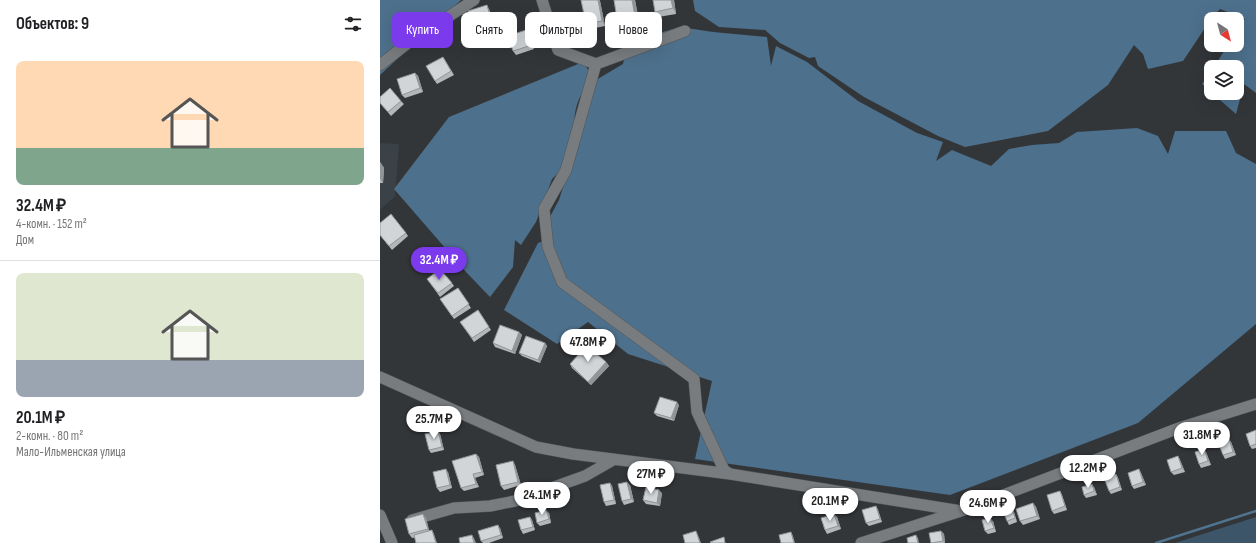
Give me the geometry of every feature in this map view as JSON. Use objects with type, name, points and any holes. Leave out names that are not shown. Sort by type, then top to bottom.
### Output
[{"type":"street","points":[[380,64],[408,43],[474,0]]},
{"type":"street","points":[[542,0],[558,50],[596,64],[685,31]]},
{"type":"street","points":[[596,64],[566,170],[544,209],[548,247],[562,282],[694,379],[697,412],[724,470],[730,474]]},
{"type":"street","points":[[380,377],[536,447],[613,460],[730,474],[962,511]]},
{"type":"street","points":[[861,543],[962,511],[1179,428],[1256,404]]},
{"type":"street","points":[[406,521],[454,508],[490,506],[515,501],[585,476],[613,460]]},
{"type":"street","points":[[380,515],[392,543]]},
{"type":"shaded area","points":[[380,0],[461,0],[448,12],[392,12],[392,48],[409,48],[380,75]]},
{"type":"shaded area","points":[[693,0],[1256,0],[1256,93],[1244,84],[1244,60],[1218,60],[1224,52],[1244,52],[1245,19],[1244,12],[1228,12],[1220,9],[1217,12],[1204,12],[1204,30],[1183,61],[1148,69],[1143,54],[1134,45],[1108,85],[1048,131],[965,147],[938,136],[864,97],[818,66],[815,57],[809,58],[780,43],[765,30],[719,27],[695,11]]},
{"type":"shaded area","points":[[680,27],[767,37],[771,66],[776,46],[807,62],[858,101],[917,133],[943,142],[936,161],[952,150],[991,166],[1009,149],[1032,145],[1059,143],[1077,132],[1137,128],[1158,136],[1168,154],[1175,131],[1226,131],[1236,153],[1256,164],[1256,324],[1138,423],[950,495],[695,459],[712,381],[628,354],[588,322],[557,344],[504,310],[538,243],[549,239],[545,226],[559,200],[571,161],[552,179],[536,222],[521,245],[515,240],[513,267],[490,297],[466,272],[394,189],[449,117],[583,62],[593,77],[581,96],[575,112],[575,150],[596,80],[623,64],[627,48],[662,48],[662,32]]},
{"type":"shaded area","points":[[1220,100],[1240,100],[1236,114]]},
{"type":"shaded area","points":[[380,143],[399,144],[395,196],[380,210]]},
{"type":"shaded area","points":[[1256,517],[1256,543],[1175,543]]},
{"type":"building","points":[[581,0],[598,0],[602,21],[597,22],[597,12],[584,12]]},
{"type":"building","points":[[614,0],[632,0],[634,12],[616,12]]},
{"type":"building","points":[[653,0],[671,0],[673,8],[655,12]]},
{"type":"building","points":[[487,5],[489,12],[468,12]]},
{"type":"building","points":[[525,30],[525,47],[513,51],[512,48],[517,48],[517,33]]},
{"type":"building","points":[[443,57],[451,71],[435,81],[426,66]]},
{"type":"building","points":[[415,73],[420,88],[402,95],[397,79]]},
{"type":"building","points":[[390,88],[401,101],[388,112],[380,103],[380,97]]},
{"type":"building","points":[[391,214],[406,233],[389,246],[380,235],[380,223]]},
{"type":"building","points":[[440,269],[452,283],[438,293],[427,279]]},
{"type":"building","points":[[458,288],[469,304],[452,316],[440,299]]},
{"type":"building","points":[[478,310],[489,327],[472,338],[460,322]]},
{"type":"building","points":[[500,325],[519,332],[512,351],[493,343]]},
{"type":"building","points":[[526,336],[545,343],[538,360],[519,353]]},
{"type":"building","points":[[587,345],[606,362],[588,382],[570,364]]},
{"type":"building","points":[[660,397],[677,402],[671,418],[654,413]]},
{"type":"building","points":[[1256,430],[1256,444],[1250,446],[1246,434]]},
{"type":"building","points":[[438,431],[442,447],[429,450],[425,434]]},
{"type":"building","points":[[1229,439],[1233,452],[1223,455],[1218,442]]},
{"type":"building","points":[[1204,449],[1208,461],[1199,464],[1195,452]]},
{"type":"building","points":[[476,454],[482,472],[473,474],[476,484],[461,488],[452,461]]},
{"type":"building","points":[[1178,456],[1182,468],[1171,472],[1167,460]]},
{"type":"building","points":[[513,461],[518,482],[501,486],[496,465]]},
{"type":"building","points":[[446,469],[450,485],[437,488],[433,472]]},
{"type":"building","points":[[1139,469],[1143,482],[1132,486],[1128,473]]},
{"type":"building","points":[[1116,474],[1120,487],[1109,491],[1104,478]]},
{"type":"building","points":[[627,482],[631,499],[622,501],[618,484]]},
{"type":"building","points":[[610,483],[614,500],[604,502],[600,485]]},
{"type":"building","points":[[1092,484],[1094,491],[1084,495],[1082,487]]},
{"type":"building","points":[[646,487],[659,490],[657,503],[643,500]]},
{"type":"building","points":[[1060,491],[1065,506],[1052,511],[1047,495]]},
{"type":"building","points":[[1033,503],[1037,516],[1020,521],[1016,509]]},
{"type":"building","points":[[876,506],[880,519],[866,523],[862,510]]},
{"type":"building","points":[[1012,508],[1015,518],[1007,521],[1003,511]]},
{"type":"building","points":[[546,510],[549,519],[537,523],[535,513]]},
{"type":"building","points":[[423,514],[428,529],[409,534],[405,519]]},
{"type":"building","points":[[834,514],[838,526],[825,530],[821,518]]},
{"type":"building","points":[[530,517],[533,527],[521,530],[518,520]]},
{"type":"building","points":[[990,518],[994,528],[985,531],[982,520]]},
{"type":"building","points":[[498,525],[501,535],[481,541],[478,531]]},
{"type":"building","points":[[432,530],[436,543],[416,543],[414,535]]},
{"type":"building","points":[[696,531],[700,543],[685,543],[683,535]]},
{"type":"building","points":[[941,531],[943,541],[931,543],[929,533]]},
{"type":"building","points":[[791,532],[794,543],[781,543],[779,535]]},
{"type":"building","points":[[472,535],[474,543],[460,543],[459,538]]},
{"type":"building","points":[[916,535],[918,543],[908,543],[907,538]]},
{"type":"building","points":[[724,537],[725,543],[710,542]]},
{"type":"waterway","points":[[1156,543],[1256,511]]}]
